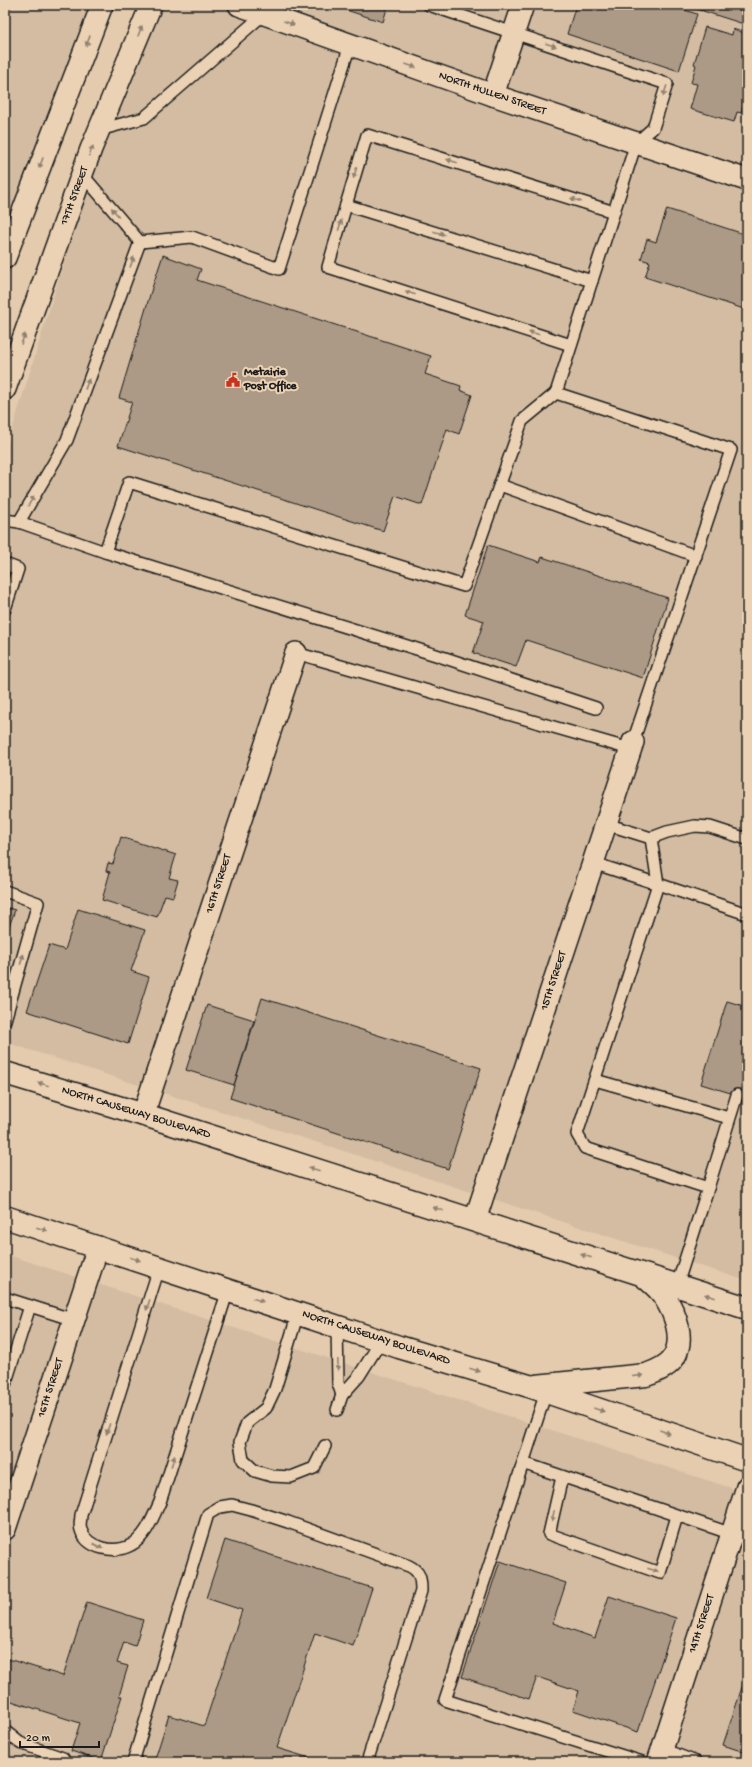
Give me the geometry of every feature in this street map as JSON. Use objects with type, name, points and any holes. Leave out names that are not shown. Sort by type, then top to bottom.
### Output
[{"type":"highway","name":"NORTH CAUSEWAY BOULEVARD","points":[[5,1073],[475,1220],[747,1308]]},
{"type":"highway","name":"NORTH CAUSEWAY BOULEVARD","points":[[5,1217],[337,1326],[538,1389],[747,1460]]},
{"type":"highway","points":[[538,1389],[646,1375],[660,1370],[674,1358],[679,1341],[676,1319],[663,1294],[642,1273]]},
{"type":"street","points":[[5,258],[102,5]]},
{"type":"street","name":"17TH STREET","points":[[5,389],[82,174],[151,5]]},
{"type":"street","name":"NORTH HULLEN STREET","points":[[239,5],[493,95],[747,180]]},
{"type":"street","points":[[493,95],[523,5]]},
{"type":"street","name":"16TH STREET","points":[[143,1115],[296,653]]},
{"type":"street","name":"15TH STREET","points":[[475,1220],[632,745]]},
{"type":"street","name":"16TH STREET","points":[[5,1529],[98,1247]]},
{"type":"street","name":"14TH STREET","points":[[660,1756],[739,1537],[747,1486]]},
{"type":"lane","points":[[105,552],[129,482],[464,586],[522,421],[556,393],[636,143],[653,128],[667,84],[429,5]]},
{"type":"lane","points":[[99,130],[144,118],[264,14]]},
{"type":"lane","points":[[140,242],[192,237],[279,269],[350,45]]},
{"type":"lane","points":[[571,345],[328,267],[367,135],[614,212]]},
{"type":"lane","points":[[82,174],[140,242]]},
{"type":"lane","points":[[346,204],[592,281]]},
{"type":"lane","points":[[19,522],[66,440],[140,242]]},
{"type":"lane","points":[[296,653],[632,745],[731,450],[556,393]]},
{"type":"lane","points":[[500,485],[696,556]]},
{"type":"lane","points":[[5,520],[19,522],[105,552],[436,655],[596,708]]},
{"type":"lane","points":[[5,564],[18,569],[5,608]]},
{"type":"lane","points":[[606,824],[651,838],[667,832],[695,826],[710,827],[747,839]]},
{"type":"lane","points":[[651,838],[658,884],[577,1134],[585,1148],[708,1188]]},
{"type":"lane","points":[[593,863],[747,914]]},
{"type":"lane","points":[[5,892],[38,903],[8,996],[5,1020]]},
{"type":"lane","points":[[595,1080],[729,1118]]},
{"type":"lane","points":[[677,1285],[737,1095]]},
{"type":"lane","points":[[159,1268],[81,1514],[80,1529],[86,1538],[107,1550],[118,1549],[131,1545],[144,1533],[154,1517],[228,1290]]},
{"type":"lane","points":[[5,1298],[74,1320]]},
{"type":"lane","points":[[5,1385],[30,1306]]},
{"type":"lane","points":[[298,1313],[275,1389],[266,1408],[247,1423],[240,1442],[243,1460],[255,1471],[272,1476],[291,1477],[314,1468],[325,1446]]},
{"type":"lane","points":[[337,1326],[338,1383],[342,1395]]},
{"type":"lane","points":[[337,1410],[342,1395],[359,1376],[381,1340]]},
{"type":"lane","points":[[538,1389],[523,1463],[445,1700],[642,1762]]},
{"type":"lane","points":[[523,1463],[562,1478],[739,1537]]},
{"type":"lane","points":[[562,1478],[549,1534],[660,1573],[677,1516]]},
{"type":"lane","points":[[133,1762],[208,1514],[220,1507],[232,1505],[288,1522],[416,1569],[420,1576],[421,1591],[367,1762]]},
{"type":"lane","points":[[5,1731],[20,1743],[63,1758],[62,1762]]},
{"type":"lane","points":[[660,1756],[696,1762]]},
{"type":"shaded area","points":[[5,5],[101,5],[5,288]]},
{"type":"shaded area","points":[[143,5],[747,5],[747,1281],[5,1042],[5,453]]},
{"type":"shaded area","points":[[5,1254],[747,1493],[747,1762],[5,1762]]},
{"type":"building","points":[[341,5],[388,5],[383,22],[340,8]]},
{"type":"building","points":[[576,5],[669,5],[697,14],[679,71],[567,34]]},
{"type":"building","points":[[683,5],[704,5],[702,11]]},
{"type":"building","points":[[705,5],[747,5],[747,25],[703,11]]},
{"type":"building","points":[[705,27],[732,35],[733,29],[747,34],[747,107],[743,106],[741,113],[737,112],[734,122],[690,109],[697,84],[691,83],[696,65],[694,64]]},
{"type":"building","points":[[667,209],[747,235],[747,310],[645,277],[650,262],[641,259],[647,239],[656,242]]},
{"type":"building","points":[[163,255],[201,269],[197,280],[431,356],[425,374],[461,386],[460,390],[472,395],[459,434],[447,429],[422,505],[395,496],[383,531],[118,446],[132,402],[119,398]]},
{"type":"building","points":[[488,545],[540,562],[542,557],[668,598],[643,678],[526,640],[516,667],[473,653],[484,621],[465,615]]},
{"type":"building","points":[[121,837],[176,855],[169,878],[178,880],[173,897],[165,895],[157,917],[102,900],[110,872],[106,871],[108,863],[113,864]]},
{"type":"building","points":[[5,907],[15,910],[5,938]]},
{"type":"building","points":[[78,909],[145,930],[131,971],[149,977],[128,1044],[27,1011],[49,945],[65,950]]},
{"type":"building","points":[[262,998],[481,1068],[448,1169],[230,1098]]},
{"type":"building","points":[[727,1001],[747,1007],[747,1098],[701,1084]]},
{"type":"building","points":[[207,1005],[254,1020],[234,1085],[186,1070]]},
{"type":"building","points":[[225,1540],[372,1588],[353,1646],[315,1633],[277,1748],[316,1760],[315,1762],[154,1762],[169,1715],[204,1726],[242,1610],[206,1598]]},
{"type":"building","points":[[500,1561],[566,1583],[553,1623],[595,1638],[609,1596],[676,1618],[638,1732],[573,1710],[579,1691],[537,1677],[529,1699],[462,1677]]},
{"type":"building","points":[[87,1602],[143,1620],[135,1646],[124,1642],[117,1663],[128,1666],[119,1696],[122,1696],[101,1761],[71,1751],[80,1723],[5,1699],[5,1658],[63,1676]]},
{"type":"building","points":[[747,1672],[747,1753],[723,1745]]},
{"type":"place","name":"Metairie Post Office","points":[[233,380]]}]
